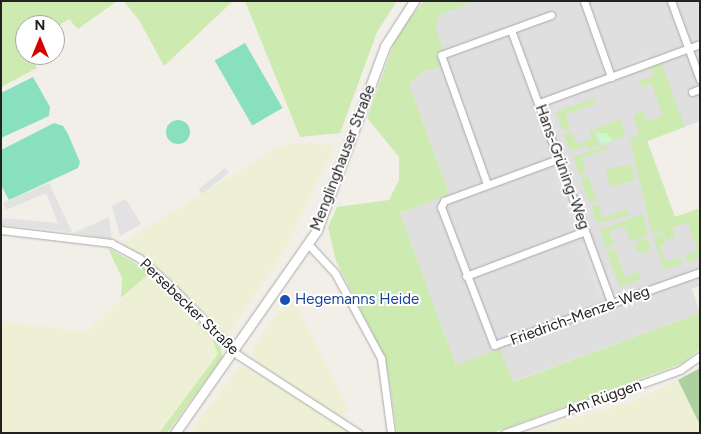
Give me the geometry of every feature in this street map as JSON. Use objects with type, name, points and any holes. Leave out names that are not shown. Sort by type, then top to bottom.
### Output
[{"type":"street","name":"Menglinghauser Straße","points":[[174,433],[234,352],[308,244],[328,206],[385,46],[414,1]]},
{"type":"street","points":[[584,1],[611,77]]},
{"type":"street","points":[[671,1],[700,80]]},
{"type":"street","points":[[487,184],[441,55],[551,15]]},
{"type":"street","name":"Hans-Grüning-Weg","points":[[511,30],[612,304]]},
{"type":"street","points":[[539,103],[700,44]]},
{"type":"street","points":[[692,92],[700,89]]},
{"type":"street","name":"Friedrich-Menze-Weg","points":[[558,159],[444,201],[441,207],[494,345],[700,272]]},
{"type":"street","name":"Persebecker Straße","points":[[1,230],[111,243],[139,258],[172,287],[234,352],[358,433]]},
{"type":"street","points":[[466,276],[585,231]]},
{"type":"street","points":[[308,244],[335,273],[381,358],[391,433]]},
{"type":"street","name":"Am Rüggen","points":[[505,433],[680,370],[700,356]]},
{"type":"shaded area","points":[[476,1],[700,1],[700,121],[647,141],[675,217],[698,209],[700,213],[700,286],[692,289],[700,313],[512,382],[456,365],[400,213],[449,194],[409,84],[425,71],[441,65],[436,54],[444,51],[434,26],[440,15]]},
{"type":"shaded area","points":[[647,54],[650,60],[629,71],[626,65]]},
{"type":"shaded area","points":[[571,96],[573,102],[555,108],[553,102]]},
{"type":"shaded area","points":[[552,113],[559,133],[554,134],[547,115]]},
{"type":"shaded area","points":[[225,168],[229,173],[202,194],[199,189]]},
{"type":"shaded area","points":[[560,172],[578,219],[572,221],[554,174]]},
{"type":"shaded area","points":[[577,182],[585,203],[580,204],[572,184]]},
{"type":"shaded area","points":[[49,183],[72,232],[1,225],[1,218],[58,223],[46,193],[6,210],[3,203]]},
{"type":"shaded area","points":[[126,199],[141,224],[120,236],[112,206]]},
{"type":"shaded area","points":[[109,217],[112,239],[74,233],[96,223]]},
{"type":"shaded area","points":[[586,244],[605,293],[599,295],[581,246]]},
{"type":"shaded area","points":[[610,270],[616,287],[611,289],[605,272]]},
{"type":"green space","points":[[1,1],[117,1],[78,29],[69,19],[65,22],[65,15],[15,15],[15,65],[35,65],[37,68],[1,87]]},
{"type":"green space","points":[[123,1],[233,1],[164,66],[139,20]]},
{"type":"green space","points":[[245,1],[397,1],[377,32],[340,133],[300,137]]},
{"type":"green space","points":[[424,1],[476,1],[440,15],[435,26],[444,51],[436,54],[441,66],[425,71],[409,84],[449,194],[400,213],[456,365],[500,349],[513,382],[700,313],[700,349],[683,363],[492,433],[397,433],[388,372],[378,344],[336,261],[328,227],[337,207],[389,200],[399,180],[399,157],[367,118],[394,43],[407,21]]},
{"type":"green space","points":[[245,43],[282,108],[252,125],[215,60]]},
{"type":"green space","points":[[661,62],[685,127],[647,141],[675,217],[698,209],[700,213],[700,258],[687,262],[685,255],[698,250],[687,222],[672,228],[675,237],[667,241],[663,231],[652,234],[630,140],[639,133],[633,115],[643,111],[647,121],[663,116],[651,83],[641,87],[639,81],[654,76],[651,66]]},
{"type":"green space","points":[[33,77],[50,107],[49,116],[1,138],[1,93]]},
{"type":"green space","points":[[594,98],[596,103],[566,115],[570,128],[563,131],[556,112]]},
{"type":"green space","points":[[621,119],[625,136],[613,140],[606,133],[597,133],[595,128]]},
{"type":"green space","points":[[178,120],[183,121],[189,127],[189,137],[183,143],[178,144],[173,143],[167,137],[166,132],[167,127],[173,121]]},
{"type":"green space","points":[[54,123],[63,126],[67,132],[80,162],[78,168],[9,200],[1,185],[1,150]]},
{"type":"green space","points":[[593,129],[599,145],[589,149],[587,145],[570,151],[564,135],[572,132],[577,144],[592,139],[589,130]]},
{"type":"green space","points":[[597,133],[606,133],[613,140],[601,144]]},
{"type":"green space","points":[[295,143],[335,145],[282,255],[228,335],[154,264],[122,243],[278,147]]},
{"type":"green space","points":[[606,145],[607,149],[582,158],[586,172],[579,174],[573,157]]},
{"type":"green space","points":[[631,164],[635,181],[609,186],[606,170]]},
{"type":"green space","points":[[588,176],[597,200],[590,203],[581,179]]},
{"type":"green space","points":[[598,204],[603,218],[627,209],[629,216],[597,223],[591,207]]},
{"type":"green space","points":[[643,214],[648,236],[630,241],[624,226],[609,231],[614,245],[606,248],[600,230]]},
{"type":"green space","points":[[662,233],[666,244],[660,246],[666,262],[680,257],[682,264],[664,270],[653,237]]},
{"type":"green space","points":[[640,239],[646,239],[650,246],[646,253],[640,253],[636,249],[636,243]]},
{"type":"green space","points":[[108,248],[151,272],[221,348],[222,358],[167,433],[159,433],[218,354],[212,339],[149,274],[121,298],[122,278]]},
{"type":"green space","points":[[615,249],[625,277],[639,272],[641,279],[620,287],[607,252]]},
{"type":"green space","points":[[149,274],[212,339],[218,354],[159,433],[1,433],[1,321],[86,332]]},
{"type":"green space","points":[[288,300],[298,309],[349,411],[339,416],[256,364],[253,355],[256,343]]},
{"type":"green space","points":[[240,366],[253,371],[352,433],[190,433]]},
{"type":"green space","points":[[700,368],[700,425],[678,380]]},
{"type":"green space","points":[[678,380],[700,425],[700,433],[526,433],[631,402]]},
{"type":"place","name":"Hegemanns Heide","points":[[285,300]]}]
